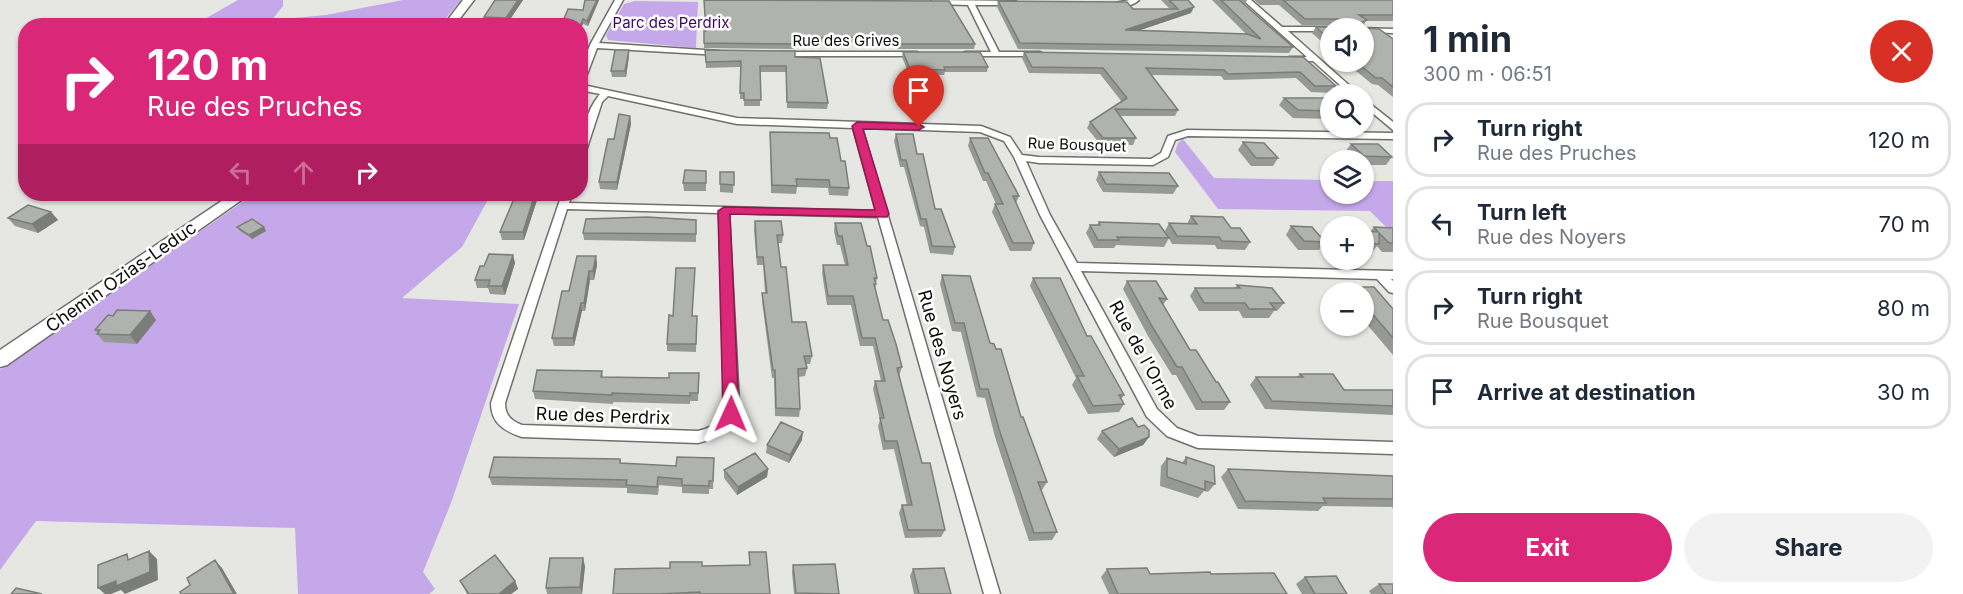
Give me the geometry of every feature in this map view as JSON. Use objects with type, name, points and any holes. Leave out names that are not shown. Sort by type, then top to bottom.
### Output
[{"type":"street","points":[[454,18],[469,0]]},
{"type":"street","points":[[588,63],[594,45],[620,0]]},
{"type":"street","points":[[1109,4],[1129,4],[1136,0]]},
{"type":"street","points":[[1247,0],[1343,84]]},
{"type":"street","points":[[924,2],[1028,3]]},
{"type":"street","points":[[970,2],[996,53]]},
{"type":"street","points":[[1280,28],[1320,29]]},
{"type":"street","points":[[1374,30],[1392,31]]},
{"type":"street","points":[[594,45],[733,53]]},
{"type":"street","name":"Rue des Grives","points":[[764,54],[931,54]]},
{"type":"street","points":[[951,54],[1054,54]]},
{"type":"street","points":[[1275,58],[1314,59]]},
{"type":"street","name":"Rue Bousquet","points":[[588,88],[728,120],[986,130],[1007,139],[1019,157],[1039,160],[1154,162],[1165,155],[1171,138],[1187,133],[1393,136]]},
{"type":"street","points":[[588,131],[598,102],[606,92]]},
{"type":"street","points":[[1374,111],[1393,127]]},
{"type":"street","name":"Rue des Noyers","points":[[857,126],[992,594]]},
{"type":"street","name":"Rue de l'Orme","points":[[1019,157],[1045,215],[1152,413],[1170,431],[1197,442],[1393,448]]},
{"type":"street","name":"Chemin Ozias-Leduc","points":[[0,360],[232,201]]},
{"type":"street","name":"Rue des Perdrix","points":[[565,201],[498,403],[498,412],[503,421],[522,431],[698,436],[716,431],[725,423],[731,414],[732,403],[724,211]]},
{"type":"street","points":[[579,201],[724,211],[882,214]]},
{"type":"street","points":[[1074,267],[1393,275]]},
{"type":"street","points":[[1380,274],[1393,289]]},
{"type":"green space","points":[[238,0],[283,0],[283,6],[274,18],[206,18]]},
{"type":"green space","points":[[403,0],[461,0],[446,18],[294,18],[326,15]]},
{"type":"green space","name":"Parc des Perdrix","points":[[635,1],[698,2],[696,48],[608,40],[606,35],[624,4]]},
{"type":"green space","points":[[1183,139],[1214,178],[1320,180],[1320,204],[1374,204],[1374,181],[1393,181],[1393,234],[1370,211],[1218,209],[1175,152],[1178,143]]},
{"type":"green space","points":[[244,201],[487,201],[462,247],[402,298],[519,304],[451,503],[423,572],[435,589],[429,594],[298,594],[295,528],[36,521],[0,570],[0,370]]},
{"type":"building","points":[[495,0],[518,0],[506,18],[484,17]]},
{"type":"building","points":[[585,0],[597,0],[588,19],[564,18],[568,9],[583,10]]},
{"type":"building","points":[[704,0],[949,1],[975,44],[899,44],[896,37],[795,38],[795,44],[704,43],[704,31],[706,31]]},
{"type":"building","points":[[1169,0],[1188,0],[1194,7],[1125,30],[1247,34],[1261,39],[1221,0],[1239,0],[1293,47],[1020,43],[998,1],[1127,2],[1133,9],[1178,9]]},
{"type":"building","points":[[1283,0],[1393,0],[1393,15],[1305,19]]},
{"type":"building","points":[[1374,29],[1379,29],[1393,39],[1393,87],[1382,78],[1376,78],[1368,72],[1374,72]]},
{"type":"building","points":[[615,50],[629,50],[625,71],[611,71]]},
{"type":"building","points":[[705,50],[795,51],[795,57],[820,58],[828,103],[787,102],[786,66],[760,66],[761,100],[744,100],[744,93],[740,93],[741,61],[706,62]]},
{"type":"building","points":[[903,52],[980,52],[988,67],[944,67],[945,70],[910,69]]},
{"type":"building","points":[[1024,52],[1303,57],[1334,84],[1315,86],[1300,72],[1228,74],[1224,70],[1146,68],[1178,110],[1115,109],[1136,138],[1103,138],[1090,122],[1127,98],[1103,68],[1032,67]]},
{"type":"building","points":[[1284,98],[1320,98],[1320,111],[1298,110]]},
{"type":"building","points":[[619,114],[630,116],[617,182],[599,182],[608,139],[614,139]]},
{"type":"building","points":[[770,132],[829,133],[830,138],[837,138],[841,161],[845,161],[849,188],[830,187],[829,180],[796,179],[797,186],[772,185]]},
{"type":"building","points":[[896,134],[913,134],[917,154],[923,154],[935,209],[941,209],[955,247],[932,246],[926,219],[921,219],[906,160],[901,160]]},
{"type":"building","points":[[970,138],[988,138],[1019,196],[1013,196],[1034,243],[1013,243],[995,204],[1003,204],[988,173],[985,173]]},
{"type":"building","points":[[1243,142],[1264,143],[1278,158],[1256,158]]},
{"type":"building","points":[[1351,144],[1378,144],[1392,157],[1374,156],[1374,150],[1358,150]]},
{"type":"building","points":[[685,170],[706,171],[706,183],[683,183]]},
{"type":"building","points":[[720,172],[734,172],[734,185],[720,184]]},
{"type":"building","points":[[1099,172],[1169,173],[1178,186],[1106,184]]},
{"type":"building","points":[[513,201],[533,201],[523,232],[500,232]]},
{"type":"building","points":[[28,205],[51,212],[32,224],[8,218]]},
{"type":"building","points":[[1191,216],[1223,217],[1231,228],[1240,228],[1250,242],[1222,241],[1219,237],[1177,236],[1169,223],[1197,224]]},
{"type":"building","points":[[647,217],[696,220],[696,234],[583,233],[586,219]]},
{"type":"building","points":[[252,219],[264,227],[249,235],[237,227]]},
{"type":"building","points":[[755,221],[781,221],[783,235],[777,235],[781,267],[786,267],[792,322],[806,322],[812,356],[804,356],[807,368],[798,369],[800,409],[776,408],[775,370],[773,370],[762,293],[767,293],[763,257],[757,257]]},
{"type":"building","points":[[1099,222],[1159,224],[1169,238],[1117,237],[1119,240],[1098,240],[1090,225],[1100,225]]},
{"type":"building","points":[[835,223],[861,223],[867,246],[870,246],[877,278],[874,278],[876,284],[874,284],[883,320],[888,320],[896,344],[902,367],[897,368],[910,418],[922,463],[930,463],[945,530],[908,530],[902,505],[912,505],[897,441],[885,441],[880,418],[884,418],[875,381],[885,381],[875,338],[862,338],[853,296],[828,296],[823,265],[848,265],[842,236],[838,236]]},
{"type":"building","points":[[1291,226],[1312,227],[1320,236],[1320,242],[1304,241]]},
{"type":"building","points":[[1374,227],[1393,228],[1393,243],[1389,243],[1379,233],[1379,244],[1374,244],[1374,232],[1378,232]]},
{"type":"building","points":[[489,254],[513,255],[502,286],[488,286],[490,280],[475,280],[480,266],[484,266]]},
{"type":"building","points":[[577,256],[596,256],[593,271],[589,271],[584,303],[581,303],[573,338],[552,338],[562,291],[569,291]]},
{"type":"building","points":[[676,268],[695,268],[692,316],[697,316],[696,344],[667,344],[669,315],[673,316]]},
{"type":"building","points":[[942,275],[970,276],[990,343],[994,344],[996,349],[1001,349],[1021,417],[1023,417],[1047,482],[1038,482],[1057,532],[1034,533],[988,389],[980,389],[964,323],[955,323]]},
{"type":"building","points":[[1033,278],[1060,278],[1087,336],[1091,336],[1124,395],[1119,395],[1124,404],[1093,406],[1077,376],[1084,376]]},
{"type":"building","points":[[1127,281],[1156,281],[1167,299],[1159,298],[1190,350],[1196,350],[1230,402],[1202,402],[1182,367],[1177,367]]},
{"type":"building","points":[[1237,285],[1272,288],[1284,303],[1270,303],[1275,309],[1249,309],[1245,303],[1204,303],[1195,288],[1240,288]]},
{"type":"building","points":[[1374,287],[1393,309],[1393,338],[1374,316]]},
{"type":"building","points":[[117,310],[150,311],[130,335],[97,334],[100,330],[95,330],[108,315],[113,316]]},
{"type":"building","points":[[537,370],[602,371],[601,377],[669,378],[669,373],[699,373],[698,393],[690,393],[690,396],[533,391]]},
{"type":"building","points":[[1300,374],[1333,374],[1344,390],[1393,390],[1393,406],[1272,401],[1256,377],[1303,377]]},
{"type":"building","points":[[1132,418],[1138,427],[1144,425],[1149,430],[1149,437],[1119,449],[1102,431]]},
{"type":"building","points":[[781,422],[803,432],[790,455],[767,445]]},
{"type":"building","points":[[755,453],[768,469],[738,487],[724,470]]},
{"type":"building","points":[[494,457],[620,459],[620,463],[676,466],[677,457],[714,458],[713,481],[709,481],[709,486],[682,485],[682,479],[658,477],[657,487],[626,485],[627,480],[489,477]]},
{"type":"building","points":[[1186,457],[1214,466],[1215,484],[1205,481],[1205,490],[1167,477],[1167,458],[1186,464]]},
{"type":"building","points":[[1228,469],[1393,476],[1393,499],[1323,498],[1326,503],[1245,501]]},
{"type":"building","points":[[149,551],[150,572],[116,586],[116,581],[98,588],[98,565],[127,554],[128,560]]},
{"type":"building","points":[[749,552],[766,552],[770,594],[700,594],[700,592],[613,594],[615,569],[670,568],[670,562],[702,562],[702,566],[750,565]]},
{"type":"building","points":[[495,555],[515,581],[499,594],[469,594],[460,581]]},
{"type":"building","points":[[550,558],[583,558],[580,587],[546,588]]},
{"type":"building","points":[[215,560],[234,594],[181,594],[180,592],[190,585],[187,578]]},
{"type":"building","points":[[835,564],[839,594],[796,593],[793,565]]},
{"type":"building","points":[[944,568],[951,594],[919,594],[913,569]]},
{"type":"building","points":[[1147,568],[1150,574],[1274,573],[1287,594],[1118,594],[1107,569]]},
{"type":"building","points":[[1336,576],[1347,594],[1315,594],[1305,577]]},
{"type":"building","points":[[1379,584],[1393,584],[1393,594],[1386,594]]},
{"type":"building","points":[[16,588],[42,594],[11,594]]},
{"type":"route","points":[[731,414],[724,211],[882,214],[857,126],[919,127]]}]
